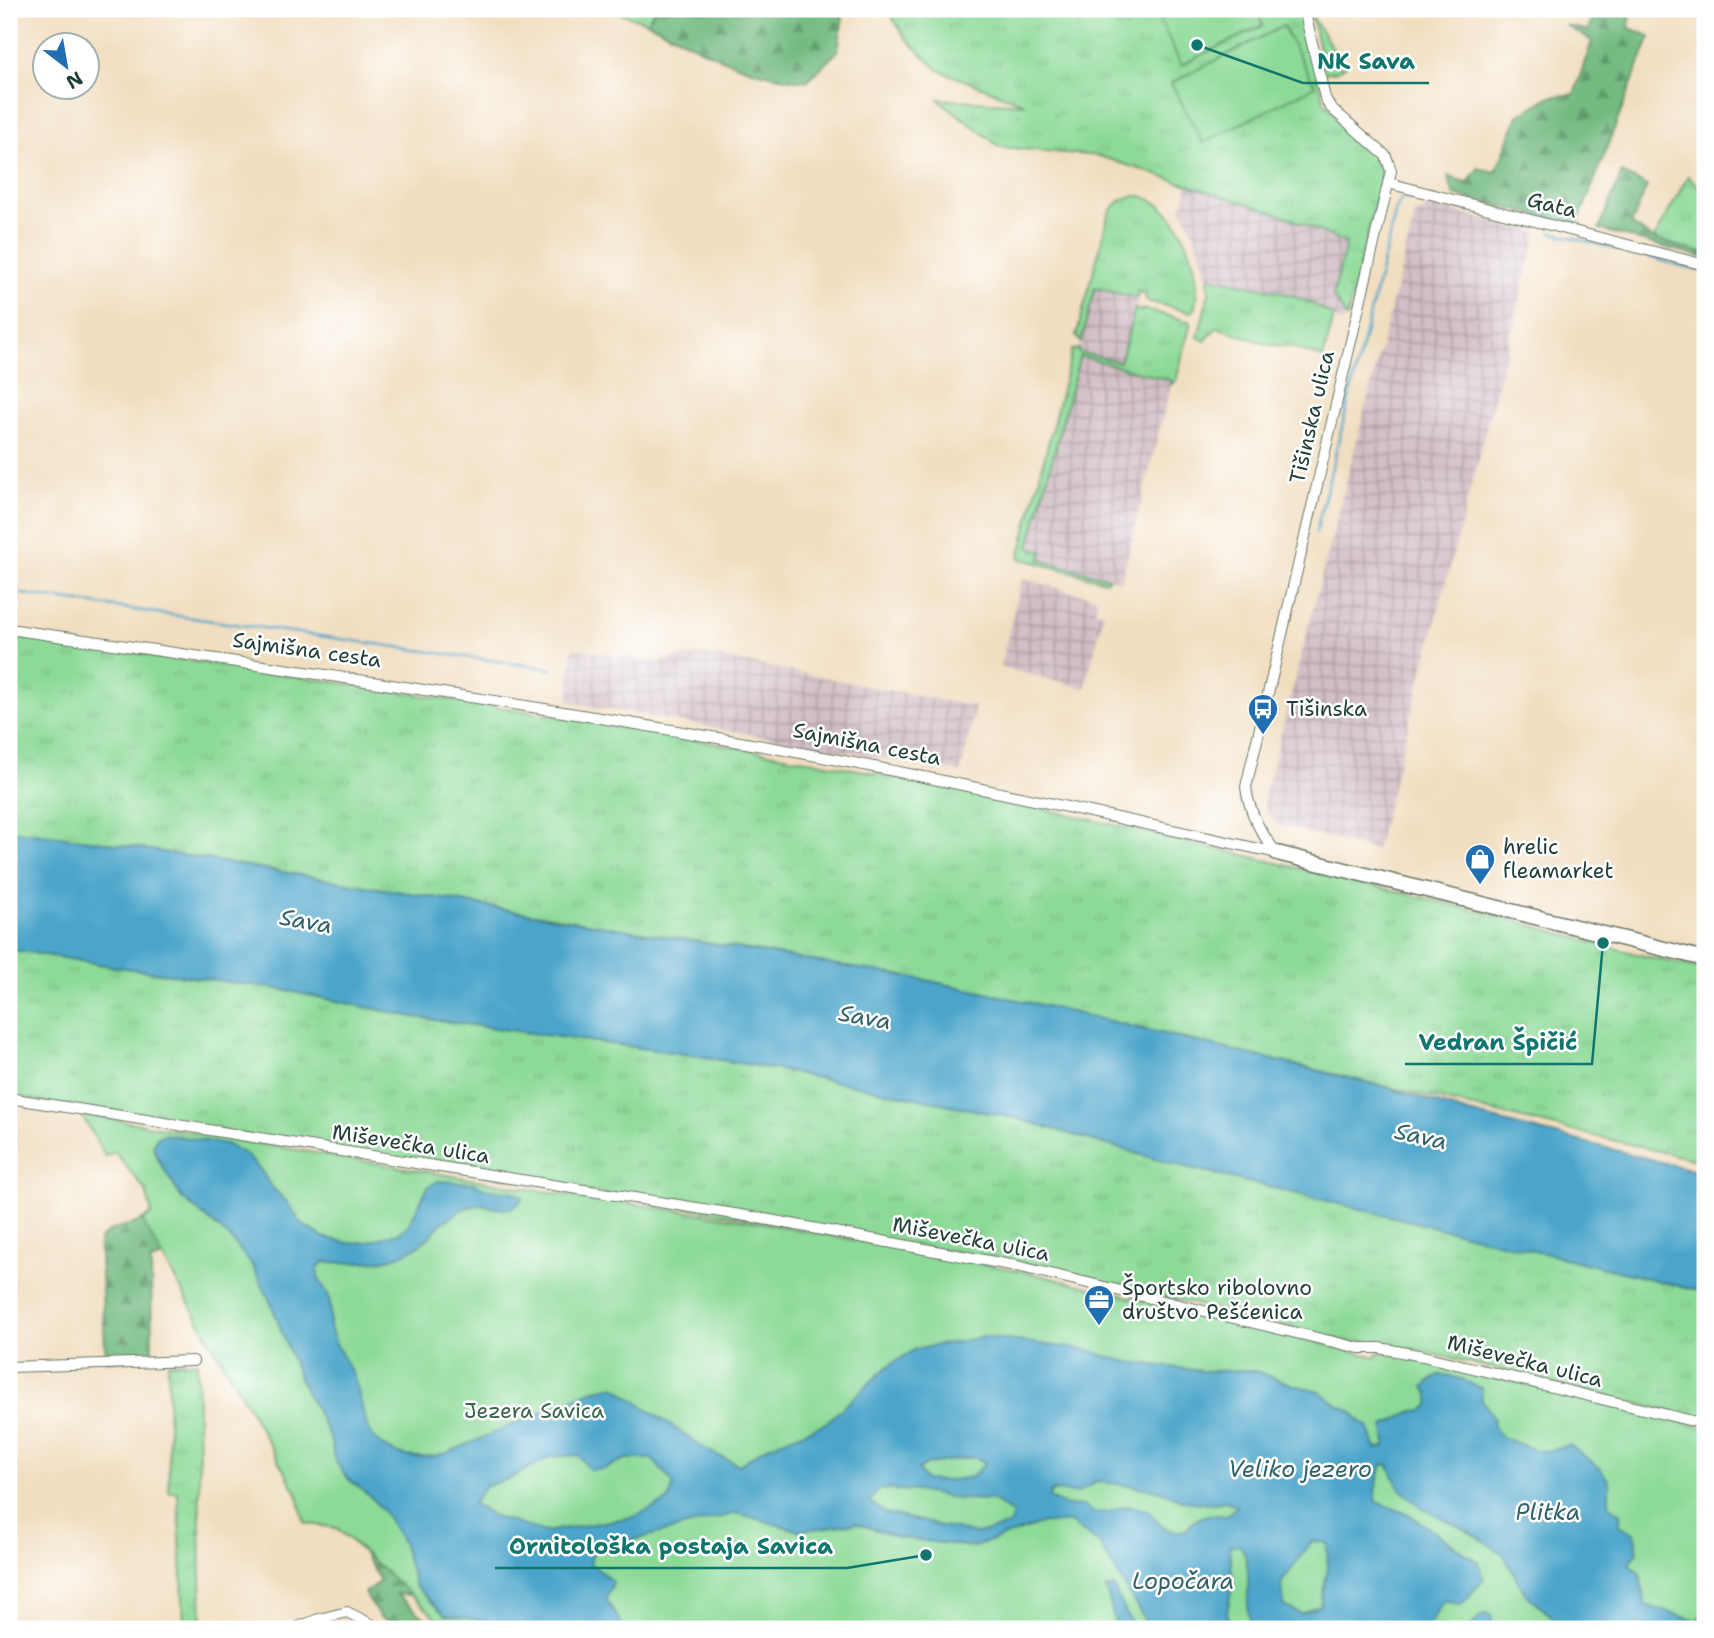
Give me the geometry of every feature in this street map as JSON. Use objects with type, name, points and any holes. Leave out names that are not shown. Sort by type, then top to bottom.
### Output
[{"type":"street","name":"Tišinska ulica","points":[[1277,853],[1266,840],[1253,816],[1246,787],[1391,171],[1386,156],[1331,107],[1325,98],[1304,9]]},
{"type":"street","name":"Gata","points":[[1388,183],[1705,265]]},
{"type":"street","name":"Sajmišna cesta","points":[[9,629],[396,684],[640,724],[966,785],[1277,853],[1705,959]]},
{"type":"street","name":"Miševečka ulica","points":[[9,1098],[220,1134],[753,1217],[1021,1267],[1359,1348],[1380,1348],[1423,1356],[1705,1424]]},
{"type":"street","points":[[9,1367],[194,1361]]},
{"type":"street","points":[[293,1629],[347,1612],[373,1625]]},
{"type":"shaded area","points":[[1188,185],[1285,216],[1347,243],[1333,296],[1347,318],[1342,323],[1298,296],[1208,277],[1196,239],[1182,208]]},
{"type":"shaded area","points":[[1426,204],[1537,233],[1376,850],[1278,825],[1267,813],[1264,799],[1416,212],[1423,214]]},
{"type":"shaded area","points":[[1095,288],[1138,299],[1121,363],[1078,352]]},
{"type":"shaded area","points":[[1080,355],[1172,381],[1121,581],[1040,560],[1029,548]]},
{"type":"shaded area","points":[[1022,579],[1098,598],[1095,611],[1104,613],[1085,688],[1000,667]]},
{"type":"shaded area","points":[[572,648],[653,662],[704,654],[975,707],[961,772],[569,702]]},
{"type":"green space","points":[[608,9],[656,9],[647,22]]},
{"type":"green space","points":[[656,9],[844,9],[838,51],[807,81],[764,74],[705,51],[647,22]]},
{"type":"green space","points":[[887,9],[1155,9],[1182,64],[1262,26],[1255,9],[1301,9],[1324,101],[1347,130],[1380,160],[1382,175],[1347,318],[1333,296],[1346,243],[1285,216],[1099,156],[1000,147],[938,99],[1025,104],[938,70],[905,37]]},
{"type":"green space","points":[[1155,9],[1255,9],[1263,25],[1181,65]]},
{"type":"green space","points":[[1310,9],[1320,9],[1313,18],[1333,49],[1320,53]]},
{"type":"green space","points":[[1595,9],[1609,9],[1612,12],[1615,9],[1631,9],[1629,28],[1650,36],[1577,225],[1454,195],[1448,176],[1467,184],[1478,168],[1496,172],[1518,116],[1549,97],[1574,94],[1592,41],[1565,25],[1588,31]]},
{"type":"green space","points":[[1283,26],[1315,86],[1203,143],[1171,83]]},
{"type":"green space","points":[[1335,51],[1345,65],[1337,71],[1324,73],[1321,59]]},
{"type":"green space","points":[[1622,173],[1647,186],[1631,224],[1654,239],[1705,254],[1705,258],[1599,229]]},
{"type":"green space","points":[[1688,176],[1705,193],[1705,254],[1654,239]]},
{"type":"green space","points":[[1141,196],[1156,202],[1168,213],[1187,243],[1196,278],[1194,310],[1190,312],[1146,301],[1146,295],[1137,291],[1137,298],[1095,288],[1081,342],[1076,337],[1109,213],[1122,200]]},
{"type":"green space","points":[[1208,277],[1290,295],[1334,317],[1323,358],[1292,347],[1266,344],[1217,327],[1205,341],[1198,337],[1209,293]]},
{"type":"green space","points":[[1135,309],[1191,322],[1176,381],[1172,384],[1172,381],[1080,356],[1029,547],[1043,551],[1040,560],[1109,578],[1105,581],[1019,558],[1072,350],[1079,349],[1078,352],[1120,362]]},
{"type":"green space","points":[[9,635],[508,708],[880,774],[1241,854],[1705,969],[1705,1162],[921,979],[97,841],[9,830]]},
{"type":"green space","points":[[9,949],[274,988],[414,1017],[699,1056],[779,1070],[1019,1119],[1166,1162],[1705,1292],[1705,1420],[1417,1350],[1361,1340],[1359,1344],[1028,1264],[9,1096]]},
{"type":"green space","name":"Jezera Savica","points":[[81,1114],[554,1193],[752,1221],[1026,1272],[1376,1357],[1378,1352],[1413,1357],[1705,1428],[1705,1629],[463,1629],[441,1622],[337,1528],[305,1523],[297,1493],[143,1222],[152,1213],[146,1191],[115,1152],[105,1156]]},
{"type":"green space","points":[[129,1123],[425,1596],[396,1594],[438,1629],[407,1629],[380,1617],[364,1593],[380,1581],[363,1552],[337,1528],[305,1523],[297,1493],[163,1257],[151,1261],[152,1358],[106,1361],[99,1240],[113,1230],[145,1219],[152,1213],[146,1191],[115,1152],[105,1156]]},
{"type":"green space","points":[[197,1362],[202,1629],[182,1629],[184,1622],[178,1492],[169,1492],[168,1363]]},
{"type":"water","name":"Sava","points":[[9,830],[97,841],[921,979],[1382,1086],[1469,1113],[1705,1173],[1705,1292],[1166,1162],[1019,1119],[779,1070],[699,1056],[414,1017],[274,988],[9,949]]},
{"type":"water","points":[[165,1134],[226,1144],[245,1154],[261,1170],[302,1224],[323,1237],[348,1243],[368,1242],[401,1232],[409,1224],[428,1187],[438,1181],[473,1183],[487,1189],[514,1192],[523,1198],[510,1208],[499,1209],[482,1204],[463,1209],[404,1254],[379,1261],[324,1262],[317,1269],[329,1297],[333,1336],[354,1378],[371,1434],[382,1445],[399,1454],[426,1457],[445,1454],[591,1391],[614,1386],[708,1451],[739,1465],[763,1449],[826,1423],[888,1366],[916,1349],[984,1337],[1089,1350],[1130,1362],[1202,1371],[1253,1370],[1319,1391],[1352,1412],[1368,1426],[1376,1449],[1386,1446],[1384,1426],[1412,1411],[1424,1410],[1429,1405],[1429,1394],[1424,1387],[1437,1376],[1444,1375],[1481,1388],[1482,1400],[1493,1416],[1494,1427],[1501,1437],[1546,1451],[1570,1445],[1600,1468],[1609,1482],[1609,1506],[1621,1514],[1619,1525],[1635,1534],[1638,1552],[1629,1564],[1640,1574],[1645,1605],[1696,1621],[1705,1614],[1705,1629],[1660,1629],[1636,1624],[1627,1629],[1566,1629],[1525,1593],[1503,1554],[1475,1535],[1421,1507],[1400,1489],[1388,1464],[1382,1465],[1375,1491],[1377,1502],[1410,1515],[1479,1563],[1484,1579],[1461,1605],[1444,1600],[1429,1625],[1421,1629],[1252,1629],[1248,1608],[1247,1565],[1240,1545],[1229,1546],[1233,1582],[1227,1612],[1232,1629],[1150,1629],[1099,1543],[1070,1523],[1044,1523],[973,1547],[900,1538],[856,1523],[799,1531],[737,1513],[594,1550],[590,1563],[613,1582],[606,1599],[625,1629],[504,1629],[487,1621],[445,1615],[415,1586],[402,1542],[385,1514],[373,1499],[346,1477],[334,1459],[324,1425],[299,1378],[270,1301],[252,1265],[229,1237],[181,1197],[158,1159],[153,1145],[157,1137]],"holes":[[[578,1455],[590,1470],[604,1469],[626,1459],[652,1459],[674,1484],[668,1501],[633,1517],[545,1532],[495,1517],[473,1504],[484,1487],[511,1478],[550,1457]],[[975,1457],[985,1463],[972,1477],[945,1481],[925,1480],[918,1470],[928,1464]],[[1096,1481],[1158,1490],[1185,1501],[1209,1504],[1226,1501],[1237,1506],[1227,1516],[1204,1516],[1186,1530],[1174,1531],[1160,1524],[1148,1510],[1127,1506],[1094,1513],[1083,1506],[1065,1505],[1049,1498],[1051,1491],[1078,1493]],[[879,1489],[917,1491],[959,1499],[992,1500],[1013,1514],[1010,1525],[977,1534],[885,1513],[870,1502]],[[1312,1541],[1327,1543],[1328,1568],[1320,1605],[1302,1614],[1284,1606],[1282,1582]]]},
{"type":"water","points":[[1113,1587],[1134,1629],[1117,1629],[1106,1589]]},
{"type":"water","points":[[1484,1614],[1491,1616],[1494,1629],[1467,1629]]},
{"type":"waterway","points":[[1347,130],[1378,158],[1381,166],[1381,185],[1373,216]]},
{"type":"waterway","points":[[1316,532],[1396,209],[1402,198],[1410,199]]},
{"type":"waterway","points":[[1424,200],[1474,212]]},
{"type":"waterway","points":[[1488,216],[1537,228]]},
{"type":"waterway","points":[[1551,232],[1705,272]]},
{"type":"waterway","points":[[9,592],[552,669]]},
{"type":"place","name":"NK Sava","points":[[1197,45]]},
{"type":"place","name":"Tišinska","points":[[1263,736]]},
{"type":"place","name":"hrelic fleamarket","points":[[1480,886]]},
{"type":"place","name":"Vedran Špičić","points":[[1603,943]]},
{"type":"place","name":"Športsko ribolovno društvo Pešćenica","points":[[1099,1327]]},
{"type":"place","name":"Ornitološka postaja Savica","points":[[926,1555]]},
{"type":"water label","name":"Veliko jezero","points":[[1300,1469]]},
{"type":"water label","name":"Plitka","points":[[1548,1512]]},
{"type":"water label","name":"Lopočara","points":[[1183,1581]]}]
